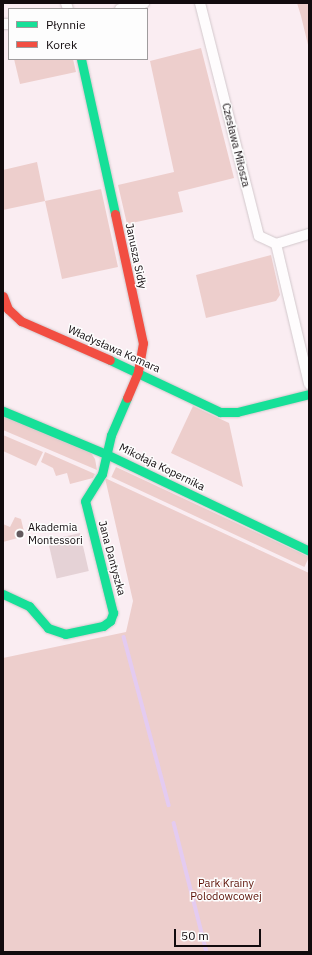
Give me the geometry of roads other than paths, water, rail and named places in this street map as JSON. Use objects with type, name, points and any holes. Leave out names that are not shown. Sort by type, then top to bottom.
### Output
[{"type":"street","points":[[124,8],[144,3]]},
{"type":"street","name":"Czesława Miłosza","points":[[200,3],[259,236],[276,244]]},
{"type":"street","name":"Janusza Sidły","points":[[81,60],[143,343],[138,372],[111,435],[106,454]]},
{"type":"street","points":[[309,234],[276,244],[309,384]]},
{"type":"street","name":"Władysława Komara","points":[[3,296],[8,309],[21,321],[227,413],[309,394]]},
{"type":"street","name":"Mikołaja Kopernika","points":[[3,411],[106,454],[309,551]]},
{"type":"street","name":"Jana Dantyszka","points":[[3,594],[29,606],[48,628],[58,633],[81,632],[110,621],[112,603],[85,501],[102,474],[106,454]]},
{"type":"waterway","points":[[124,637],[169,805]]},
{"type":"waterway","points":[[174,823],[207,952]]},
{"type":"place","name":"Akademia Montessori","points":[[20,534]]},
{"type":"park label","name":"Park Krainy Polodowcowej","points":[[226,890]]}]
